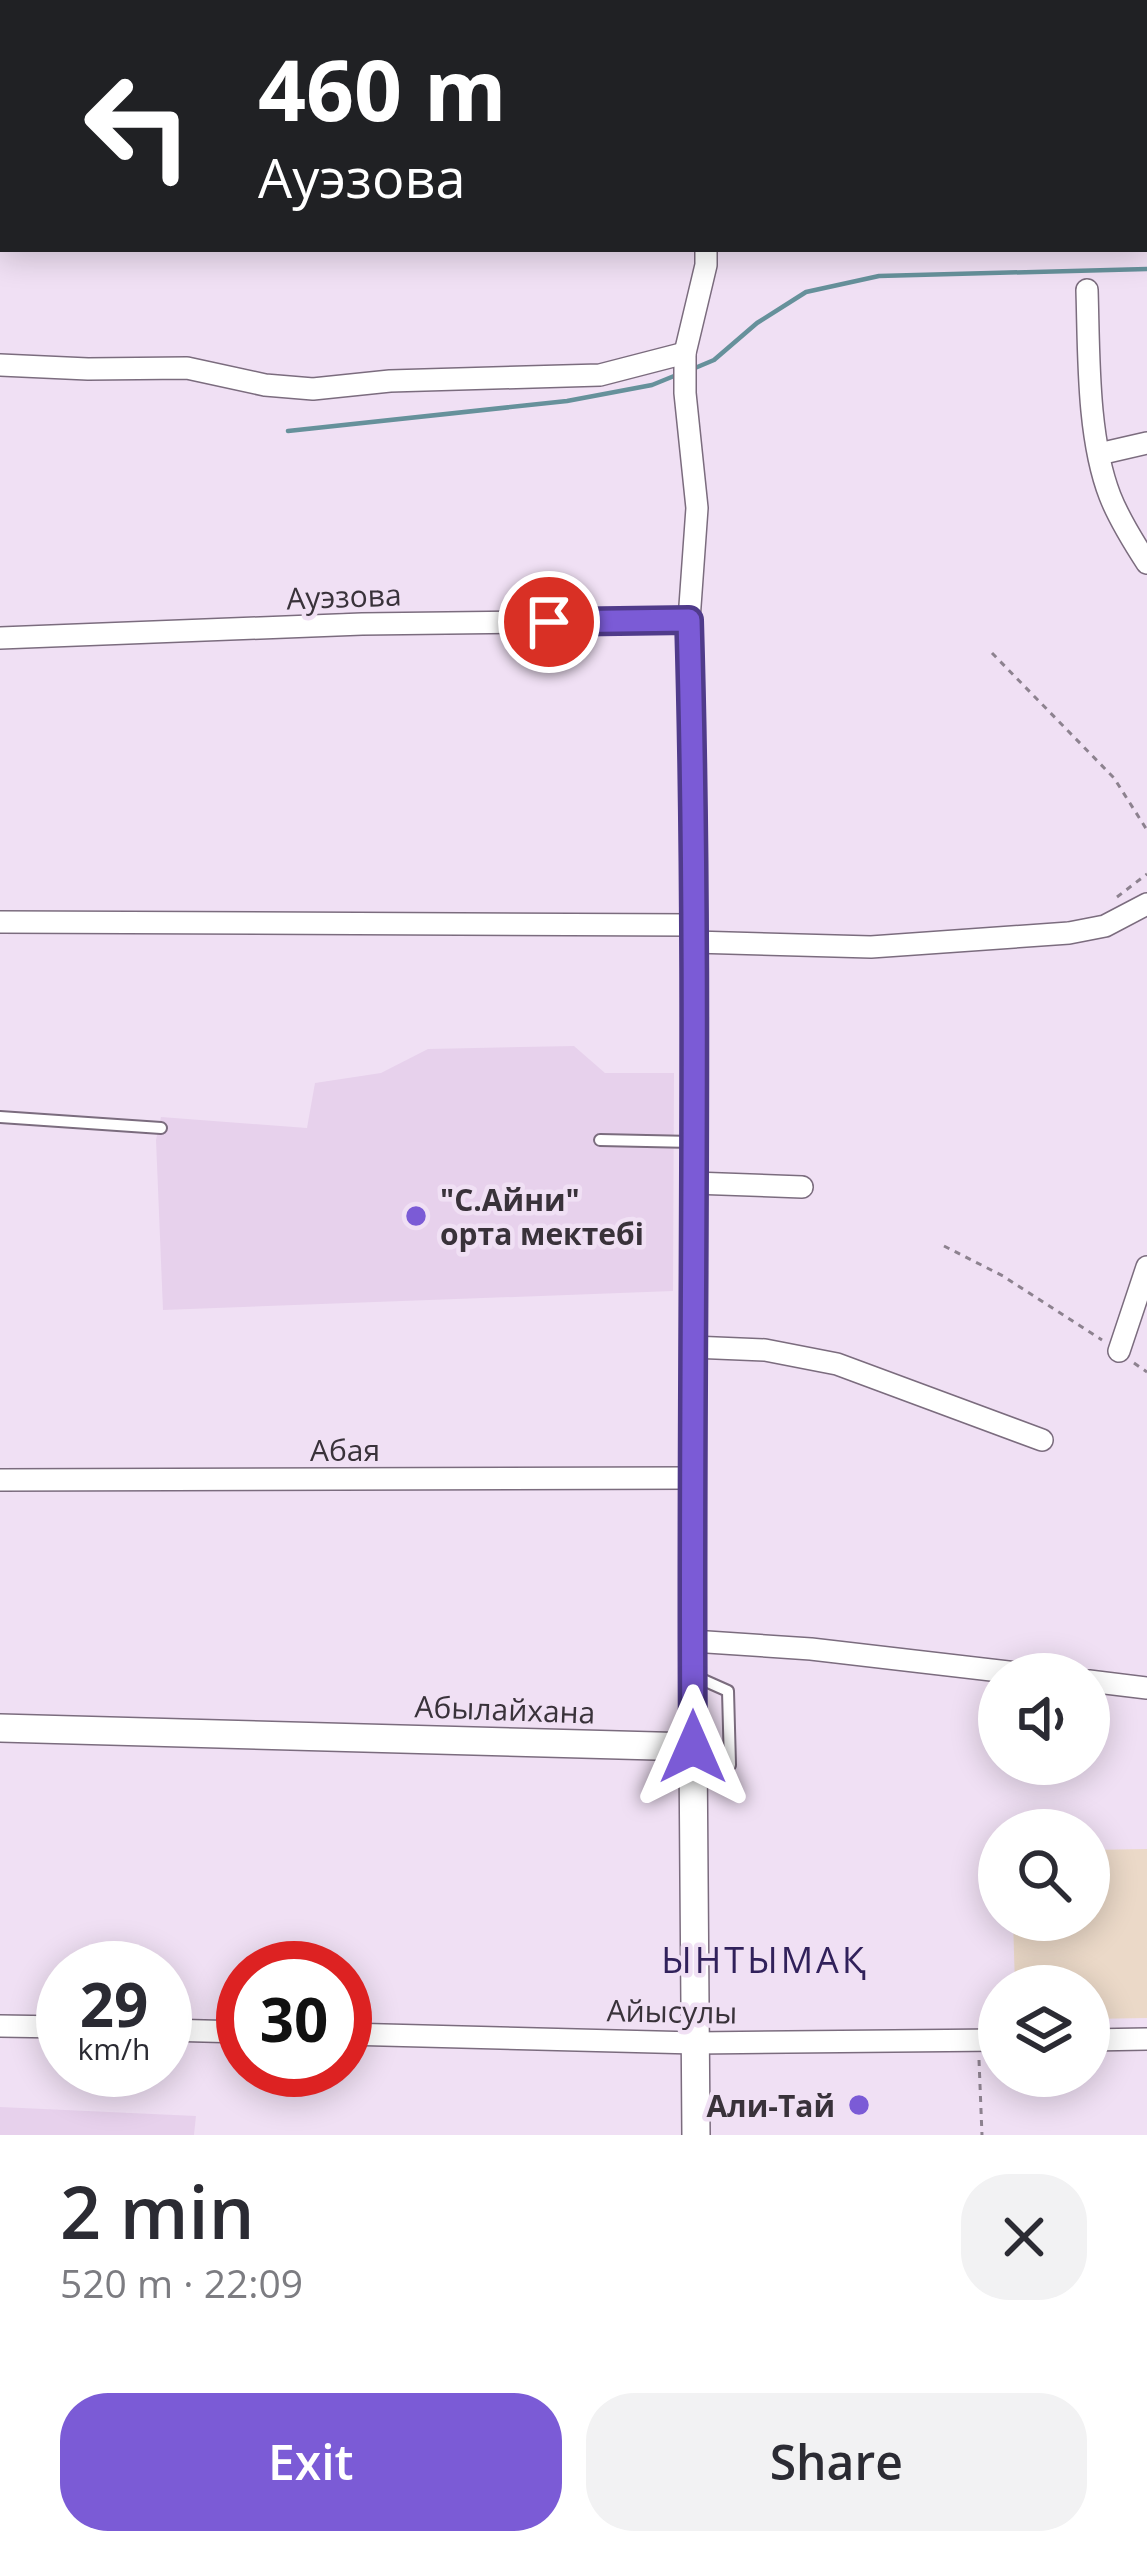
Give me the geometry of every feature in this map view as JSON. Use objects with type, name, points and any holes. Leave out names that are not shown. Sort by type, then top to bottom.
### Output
[{"type":"main road","name":"Абылайхана","points":[[0,1727],[693,1747]]},
{"type":"main road","points":[[693,1747],[696,2135]]},
{"type":"street","points":[[693,1747],[695,832],[689,620],[697,508],[686,353],[706,252]]},
{"type":"street","points":[[1087,290],[1089,374],[1099,454],[1111,497],[1147,562]]},
{"type":"street","points":[[0,365],[187,368],[265,385],[313,389],[390,381],[600,375],[686,353]]},
{"type":"street","points":[[1099,454],[1147,443]]},
{"type":"street","name":"Ауэзова","points":[[0,638],[362,624],[689,620]]},
{"type":"street","points":[[0,922],[694,933],[871,947],[1069,933],[1105,926],[1147,904]]},
{"type":"street","points":[[693,1183],[802,1186]]},
{"type":"street","points":[[1119,1351],[1147,1267]]},
{"type":"street","points":[[692,1347],[765,1350],[836,1364],[1042,1440]]},
{"type":"street","name":"Абая","points":[[0,1480],[691,1478]]},
{"type":"street","points":[[692,1641],[978,1668]]},
{"type":"street","points":[[1110,1684],[1147,1688]]},
{"type":"street","points":[[0,2026],[36,2027]]},
{"type":"street","name":"Айысулы","points":[[372,2035],[695,2043],[978,2040]]},
{"type":"street","points":[[1110,2039],[1147,2039]]},
{"type":"lane","points":[[0,1117],[160,1128]]},
{"type":"lane","points":[[600,1140],[693,1142]]},
{"type":"lane","points":[[692,1675],[728,1691],[730,1766],[693,1783]]},
{"type":"path","points":[[992,652],[1114,778],[1147,830]]},
{"type":"path","points":[[944,1246],[1003,1276],[1147,1372]]},
{"type":"path","points":[[982,2135],[985,2097]]},
{"type":"shaded area","name":"\"С.Айни\" орта мектебі","points":[[574,1046],[605,1073],[674,1073],[673,1291],[163,1310],[156,1140],[161,1117],[307,1128],[315,1083],[381,1073],[428,1049]]},
{"type":"shaded area","points":[[1147,1849],[1147,2018],[1110,2019],[1110,1965],[1014,1965],[1014,1941],[1110,1941],[1110,1850]]},
{"type":"shaded area","points":[[0,2107],[196,2116],[194,2135],[0,2135]]},
{"type":"waterway","points":[[695,368],[714,360],[757,323],[806,292],[879,276],[1147,269]]},
{"type":"waterway","points":[[288,431],[567,401],[652,385],[679,374]]},
{"type":"place","name":"\"С.Айни\" орта мектебі","points":[[416,1216]]},
{"type":"place","name":"Али-Тай","points":[[859,2105]]},
{"type":"district","name":"ЫНТЫМАҚ","points":[[765,1959]]},
{"type":"route","points":[[549,622],[689,620],[695,832],[693,1747]]}]
